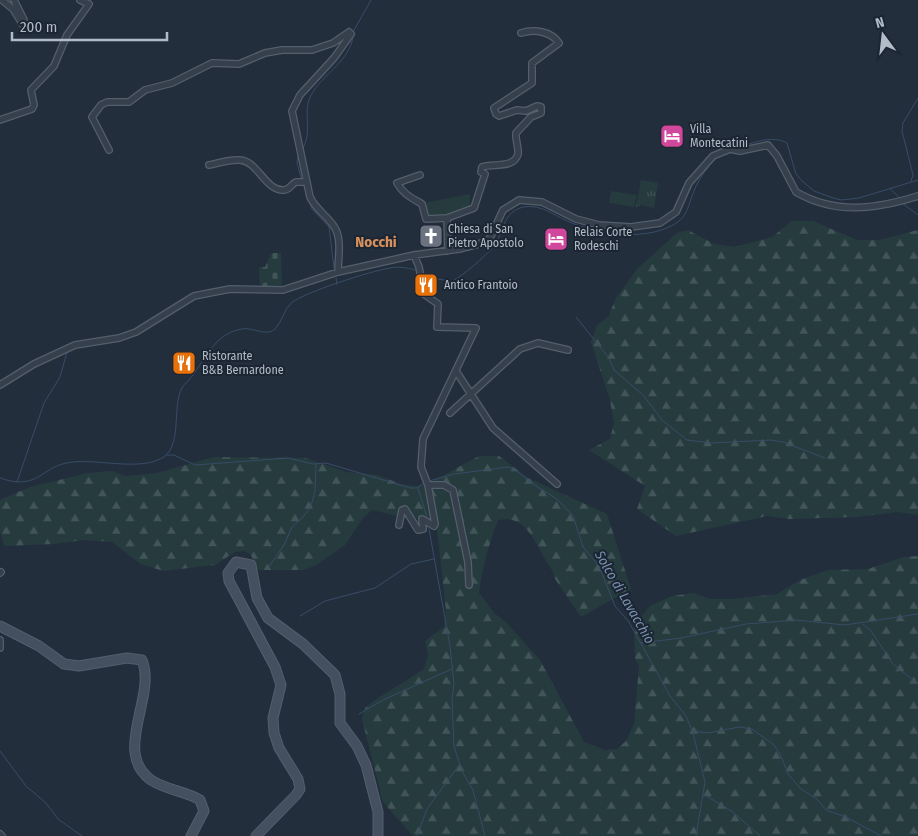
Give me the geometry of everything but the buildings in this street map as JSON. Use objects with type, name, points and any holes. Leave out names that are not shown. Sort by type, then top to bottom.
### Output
[{"type":"main road","points":[[256,836],[296,796],[300,789],[298,779],[279,748],[274,732],[273,718],[281,685],[277,671],[230,581],[228,573],[236,562],[251,565],[257,598],[268,618],[303,644],[335,675],[340,694],[340,723],[357,746],[366,765],[376,803],[378,836]]},
{"type":"main road","points":[[0,626],[39,646],[64,664],[79,666],[127,658],[142,660],[145,674],[135,751],[137,765],[150,779],[163,787],[200,800],[204,811],[191,836]]},
{"type":"street","points":[[2,0],[13,8],[23,25],[24,20],[14,0]]},
{"type":"street","points":[[0,120],[32,109],[34,106],[31,90],[54,66],[67,35],[89,4],[80,0]]},
{"type":"street","points":[[420,174],[397,183],[409,198],[422,204],[426,219],[447,218],[474,208],[485,174],[481,172],[482,167],[509,163],[515,160],[518,151],[516,133],[531,117],[541,113],[540,106],[526,112],[511,111],[499,116],[494,111],[498,104],[532,83],[532,63],[560,43],[548,34],[536,30],[521,33]]},
{"type":"street","points":[[109,150],[92,116],[101,105],[107,102],[128,102],[145,90],[172,83],[212,63],[239,64],[265,53],[282,50],[312,50],[333,43],[349,32],[350,34],[344,44],[300,95],[292,111],[302,153],[306,182],[314,206],[335,228],[338,236],[338,272]]},
{"type":"street","points":[[0,385],[34,364],[76,345],[119,338],[136,332],[194,296],[219,289],[282,290],[338,272],[414,255],[448,251],[487,242],[503,210],[519,200],[542,202],[576,219],[600,225],[631,227],[660,223],[676,212],[689,183],[704,164],[713,156],[735,149],[768,145],[772,148],[796,192],[825,204],[860,209],[918,196]]},
{"type":"street","points":[[209,165],[241,160],[247,162],[265,180],[282,190],[288,190],[296,182],[306,182]]},
{"type":"street","points":[[447,218],[448,251]]},
{"type":"street","points":[[399,525],[402,510],[405,509],[418,530],[423,529],[422,519],[434,526],[435,524],[428,485],[421,467],[423,439],[476,328],[438,327],[438,304],[424,294],[419,267],[414,255]]},
{"type":"street","points":[[450,413],[469,393],[528,344],[547,344],[568,350]]},
{"type":"street","points":[[456,371],[499,435],[519,449],[557,484]]},
{"type":"street","points":[[428,485],[444,485],[453,490],[468,562],[469,584]]},
{"type":"street","points":[[0,640],[0,648]]},
{"type":"green space","points":[[641,180],[658,183],[654,208],[641,205],[636,207]]},
{"type":"green space","points":[[611,191],[637,195],[634,207],[609,203]]},
{"type":"green space","points":[[470,194],[470,210],[428,218],[424,203]]},
{"type":"green space","points":[[792,221],[813,221],[857,240],[879,240],[918,230],[918,515],[898,512],[856,517],[790,519],[767,516],[676,536],[637,509],[645,486],[589,450],[610,439],[614,423],[610,400],[591,342],[597,325],[608,317],[616,298],[638,268],[677,233],[688,230],[714,244],[735,247],[772,237]]},
{"type":"green space","points":[[271,253],[281,253],[282,288],[260,287],[259,267],[265,267]]},
{"type":"green space","points":[[479,456],[499,456],[528,478],[607,514],[631,589],[581,617],[555,579],[552,570],[531,535],[525,527],[509,519],[498,520],[486,556],[479,593],[494,613],[506,622],[540,660],[584,742],[605,750],[617,749],[626,741],[634,724],[639,666],[635,658],[634,625],[650,606],[672,596],[694,593],[710,599],[732,599],[777,594],[800,580],[828,570],[868,569],[904,557],[918,556],[918,836],[413,836],[383,802],[362,719],[364,709],[372,702],[424,669],[428,655],[425,641],[444,627],[446,611],[436,520],[406,518],[372,510],[363,518],[345,545],[316,565],[304,570],[259,570],[250,554],[244,551],[235,552],[215,565],[163,571],[141,564],[112,542],[85,540],[53,544],[4,546],[0,531],[0,500],[30,487],[88,473],[112,471],[126,476],[157,473],[214,457],[306,458],[346,472],[377,475],[401,484],[416,486],[431,482]]},
{"type":"waterway","points":[[353,32],[371,0]]},
{"type":"waterway","points":[[303,148],[307,135],[308,101],[316,88],[347,53],[353,36]]},
{"type":"waterway","points":[[911,181],[913,175],[902,131],[903,123],[918,98]]},
{"type":"waterway","points":[[738,149],[756,142],[769,140],[787,143],[796,174],[802,181],[814,191],[841,200],[859,198],[918,180]]},
{"type":"waterway","points":[[436,279],[453,281],[474,266],[497,242],[506,220],[514,211],[520,208],[537,207],[588,229],[618,234],[647,233],[673,225],[685,214],[696,187],[708,168],[718,157],[733,152]]},
{"type":"waterway","points":[[298,156],[297,163],[302,181]]},
{"type":"waterway","points":[[303,184],[312,209],[329,227],[334,268]]},
{"type":"waterway","points":[[890,189],[900,198]]},
{"type":"waterway","points":[[901,202],[918,215]]},
{"type":"waterway","points":[[0,478],[24,482],[32,480],[62,464],[73,462],[134,464],[156,461],[165,456],[173,442],[179,395],[184,385],[195,373],[211,349],[224,336],[242,329],[271,331],[275,329],[291,303],[298,298],[339,282],[393,267],[416,270]]},
{"type":"waterway","points":[[336,278],[337,284]]},
{"type":"waterway","points":[[576,317],[609,358],[614,370],[644,396],[662,420],[687,440],[711,443],[771,440],[783,442],[825,458]]},
{"type":"waterway","points":[[17,482],[44,403],[60,377],[67,352]]},
{"type":"waterway","name":"Solco di Lavacchio","points":[[167,455],[174,455],[195,465],[288,458],[313,464],[326,463],[410,488],[417,488],[424,483]]},
{"type":"waterway","points":[[268,568],[284,545],[292,527],[311,506],[315,491],[316,464]]},
{"type":"waterway","name":"Solco di Lavacchio","points":[[429,481],[454,474],[508,467],[514,469],[557,499],[573,516],[583,547],[599,566],[615,606],[629,622],[670,696],[686,716],[693,733],[705,782],[696,836]]},
{"type":"waterway","points":[[418,488],[427,517]]},
{"type":"waterway","points":[[429,529],[450,646],[454,684],[452,700],[454,747],[463,773],[473,790],[485,836]]},
{"type":"waterway","points":[[300,616],[325,601],[375,588],[411,564],[434,559]]},
{"type":"waterway","points":[[641,643],[681,638],[746,624],[796,620],[845,625],[918,614]]},
{"type":"waterway","points":[[863,624],[871,631],[893,664],[918,684]]},
{"type":"waterway","points":[[359,714],[385,699],[452,669]]},
{"type":"waterway","points":[[692,731],[708,733],[739,727],[752,729],[774,745],[781,756],[788,774],[801,789],[817,799],[826,810],[846,817],[881,836]]},
{"type":"waterway","points":[[0,751],[26,786],[46,803],[58,819],[82,836]]},
{"type":"waterway","points":[[417,836],[427,809],[459,765]]},
{"type":"waterway","points":[[703,794],[733,812],[760,836]]},
{"type":"place","name":"Villa Montecatini","points":[[672,136]]},
{"type":"place","name":"Chiesa di San Pietro Apostolo","points":[[431,236]]},
{"type":"place","name":"Relais Corte Rodeschi","points":[[556,239]]},
{"type":"place","name":"Antico Frantoio","points":[[426,285]]},
{"type":"place","name":"Ristorante B&B Bernardone","points":[[184,363]]},
{"type":"district","name":"Nocchi","points":[[376,242]]}]
